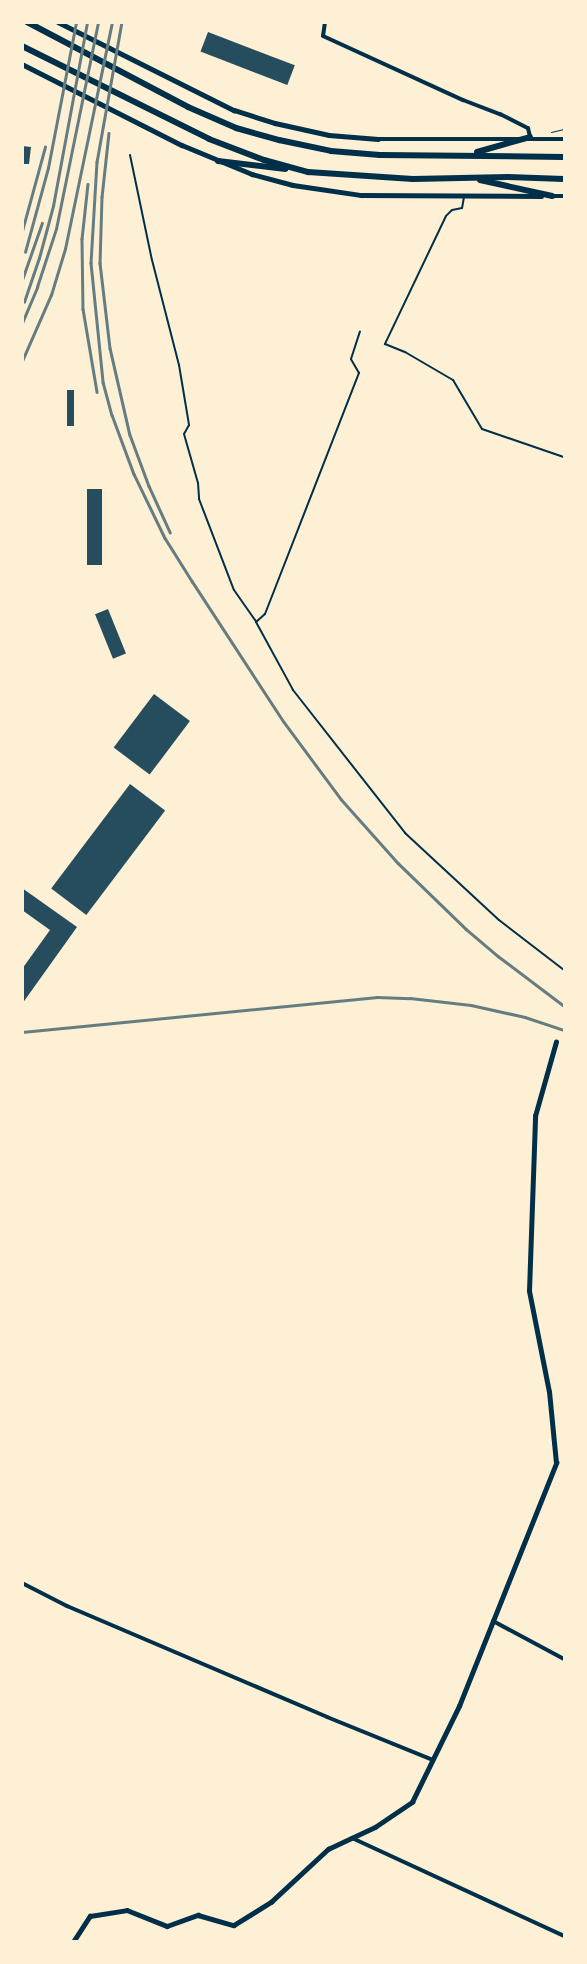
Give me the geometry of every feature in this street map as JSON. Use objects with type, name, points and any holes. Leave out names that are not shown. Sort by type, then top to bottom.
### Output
[{"type":"highway","points":[[26,22],[188,107],[236,128],[279,140],[331,151],[380,154],[564,157]]},
{"type":"highway","points":[[22,46],[193,132],[264,160],[308,172]]},
{"type":"highway","points":[[468,154],[530,137]]},
{"type":"highway","points":[[218,161],[308,172],[413,178],[564,179]]},
{"type":"highway","points":[[469,178],[552,196]]},
{"type":"street","points":[[58,22],[227,107],[276,123],[329,135],[378,139],[530,137],[564,139]]},
{"type":"street","points":[[325,22],[323,36],[463,100],[500,114],[528,128],[530,137]]},
{"type":"street","points":[[22,64],[218,161],[252,174],[330,191],[361,195],[464,194],[564,196]]},
{"type":"street","points":[[73,1942],[90,1916],[127,1910],[167,1926],[198,1915],[234,1925],[271,1902],[328,1849],[375,1827],[412,1802],[459,1706],[556,1463],[548,1392],[529,1291],[535,1116],[556,1042]]},
{"type":"street","points":[[22,1583],[85,1614],[326,1717],[433,1760]]},
{"type":"street","points":[[492,1621],[564,1659]]},
{"type":"street","points":[[352,1838],[564,1936]]},
{"type":"lane","points":[[130,155],[152,260],[179,364],[189,425],[184,434],[198,483],[199,499],[234,590],[256,622],[293,690],[405,833],[499,920],[564,970]]},
{"type":"lane","points":[[464,194],[462,208],[452,210],[446,216],[385,344],[405,352],[453,380],[482,429],[564,457]]},
{"type":"lane","points":[[256,622],[264,614],[359,373],[350,358],[360,331]]},
{"type":"building","points":[[208,32],[295,65],[287,85],[200,52]]},
{"type":"building","points":[[22,146],[31,147],[29,164],[22,164]]},
{"type":"building","points":[[67,390],[74,390],[74,426],[67,426]]},
{"type":"building","points":[[87,489],[102,489],[102,565],[87,565]]},
{"type":"building","points":[[108,609],[126,654],[113,659],[95,614]]},
{"type":"building","points":[[154,694],[190,721],[150,775],[114,748]]},
{"type":"building","points":[[130,784],[165,810],[86,915],[51,889]]},
{"type":"building","points":[[22,888],[77,927],[22,1004],[22,969],[50,930],[22,910]]},
{"type":"railway","points":[[25,252],[48,168],[76,22]]},
{"type":"railway","points":[[24,302],[39,258],[53,206],[87,22]]},
{"type":"railway","points":[[22,323],[37,287],[56,229],[98,22]]},
{"type":"railway","points":[[22,361],[51,295],[65,249],[112,22]]},
{"type":"railway","points":[[122,22],[97,162],[91,263],[103,382],[112,415],[134,474],[165,538],[192,581],[284,722],[341,799],[398,863],[466,929],[564,1006]]},
{"type":"railway","points":[[109,133],[102,197],[100,263],[110,348],[130,435],[149,486],[170,532]]},
{"type":"railway","points":[[22,231],[45,147]]},
{"type":"railway","points":[[88,184],[82,239],[83,309],[97,392]]},
{"type":"railway","points":[[22,280],[42,223]]},
{"type":"railway","points":[[22,1032],[377,997],[410,998],[471,1005],[525,1017],[564,1030]]}]
